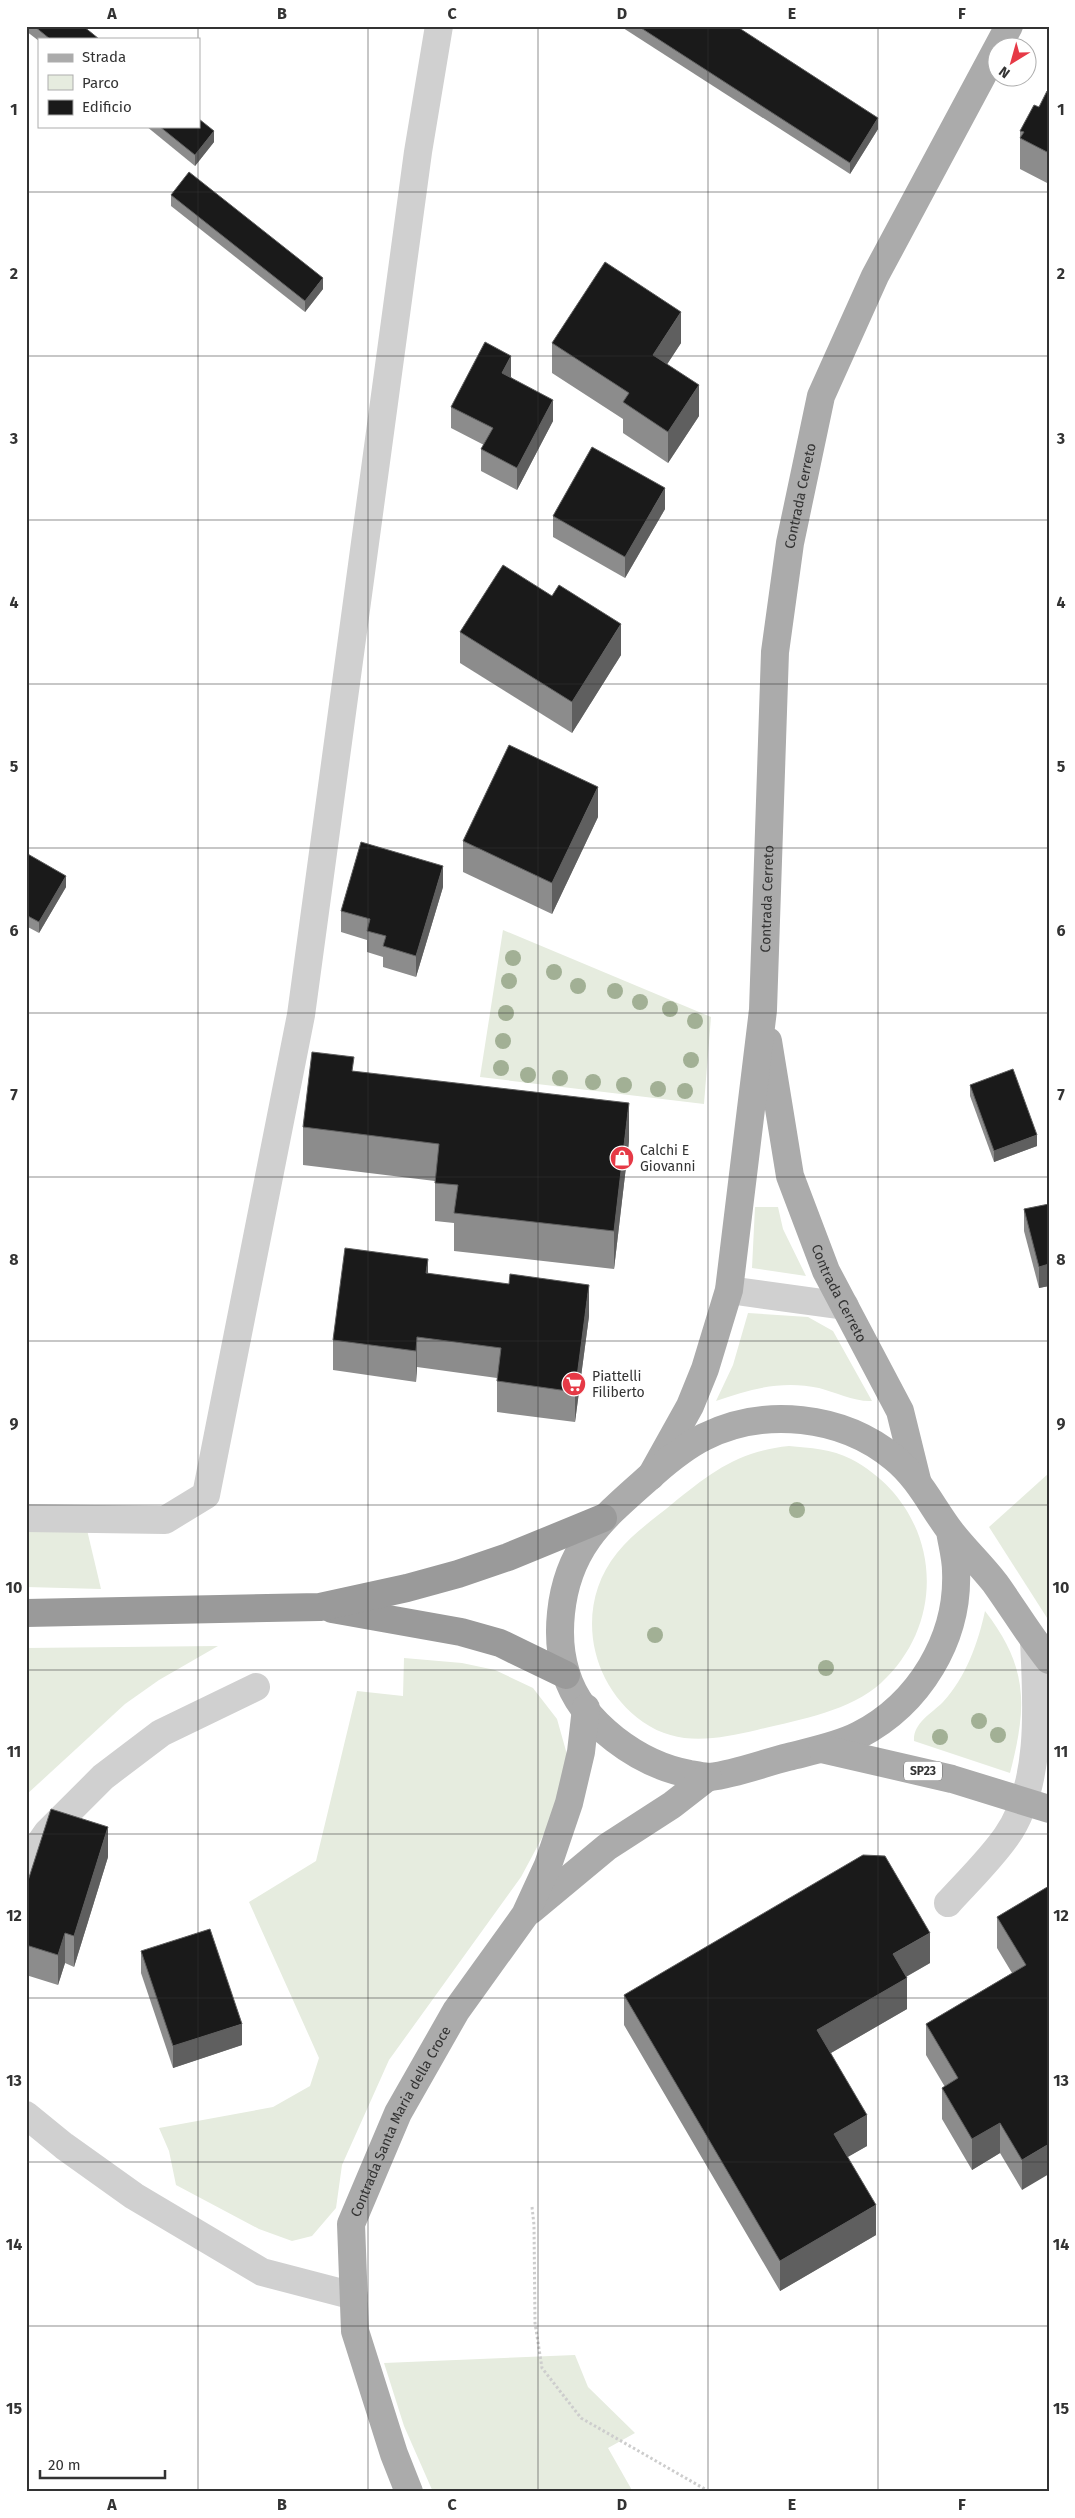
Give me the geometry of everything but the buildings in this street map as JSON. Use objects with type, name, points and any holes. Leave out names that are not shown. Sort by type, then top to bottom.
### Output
[{"type":"highway","points":[[26,1613],[320,1607],[407,1588],[458,1574],[508,1557],[603,1518]]},
{"type":"highway","points":[[320,1607],[461,1632],[500,1643],[566,1675]]},
{"type":"main road","name":"Contrada Cerreto","points":[[651,1476],[690,1406],[706,1369],[729,1290],[763,1010],[774,652],[790,543],[821,396],[875,276],[1009,26]]},
{"type":"main road","name":"Contrada Cerreto","points":[[763,1010],[790,1176],[826,1271],[900,1411],[917,1480]]},
{"type":"main road","points":[[950,1531],[956,1571],[953,1611],[941,1650],[921,1684],[892,1713],[858,1736],[820,1749],[708,1777],[673,1771],[639,1757],[610,1735],[586,1708],[566,1675],[560,1634],[564,1592],[578,1553],[603,1518],[676,1454],[704,1437],[736,1425],[768,1419],[802,1420],[835,1426],[865,1439],[893,1457],[917,1480],[950,1531],[993,1580],[1041,1650]]},
{"type":"main road","name":"Contrada Santa Maria della Croce","points":[[409,2492],[394,2454],[355,2331],[351,2224],[398,2113],[456,2011],[525,1915],[548,1865],[569,1803],[581,1752],[586,1708]]},
{"type":"main road","name":"SP23","points":[[820,1749],[942,1776],[1036,1805]]},
{"type":"main road","name":"Contrada Santa Maria della Croce","points":[[525,1915],[607,1847],[672,1805],[708,1777]]},
{"type":"street","points":[[26,1518],[165,1520],[206,1495],[301,1015],[418,152],[439,26]]},
{"type":"street","points":[[729,1290],[845,1306]]},
{"type":"street","points":[[948,1903],[1036,1805],[1034,1749],[1041,1650]]},
{"type":"street","points":[[26,1863],[47,1833],[103,1778],[139,1749],[162,1733],[256,1687]]},
{"type":"street","points":[[26,2115],[64,2146],[134,2196],[262,2272],[354,2296]]},
{"type":"path","points":[[532,2207],[534,2224],[535,2323],[542,2368],[581,2418],[710,2492]]},
{"type":"green space","points":[[503,930],[711,1017],[704,1104],[480,1077]]},
{"type":"green space","points":[[755,1207],[778,1207],[783,1229],[806,1276],[752,1268]]},
{"type":"green space","points":[[748,1313],[808,1317],[833,1331],[872,1401],[852,1398],[819,1388],[779,1385],[741,1393],[716,1401],[733,1365]]},
{"type":"green space","points":[[789,1446],[829,1451],[851,1459],[880,1479],[903,1504],[918,1533],[926,1564],[926,1595],[919,1627],[904,1656],[881,1683],[868,1693],[838,1708],[789,1723],[713,1738],[684,1738],[657,1730],[643,1722],[625,1706],[610,1687],[600,1666],[594,1643],[592,1620],[595,1596],[604,1574],[617,1553],[629,1539],[712,1473],[740,1458]]},
{"type":"green space","points":[[1049,1473],[1049,1621],[989,1527]]},
{"type":"green space","points":[[26,1513],[83,1513],[101,1589],[26,1587]]},
{"type":"green space","points":[[985,1611],[1010,1651],[1017,1670],[1020,1689],[1019,1728],[1010,1773],[914,1741],[916,1729],[943,1702],[965,1671],[979,1635]]},
{"type":"green space","points":[[218,1646],[159,1680],[125,1704],[26,1795],[26,1648]]},
{"type":"green space","points":[[404,1658],[462,1663],[495,1670],[533,1688],[557,1719],[568,1758],[558,1808],[521,1877],[389,2060],[342,2165],[336,2208],[312,2236],[292,2241],[259,2229],[176,2185],[169,2151],[159,2128],[273,2107],[310,2086],[319,2058],[249,1902],[316,1861],[357,1691],[403,1696]]},
{"type":"green space","points":[[575,2355],[588,2387],[635,2433],[608,2448],[633,2492],[433,2492],[404,2426],[384,2363]]},
{"type":"place","name":"Calchi E Giovanni","points":[[622,1158]]},
{"type":"place","name":"Piattelli Filiberto","points":[[574,1384]]}]
